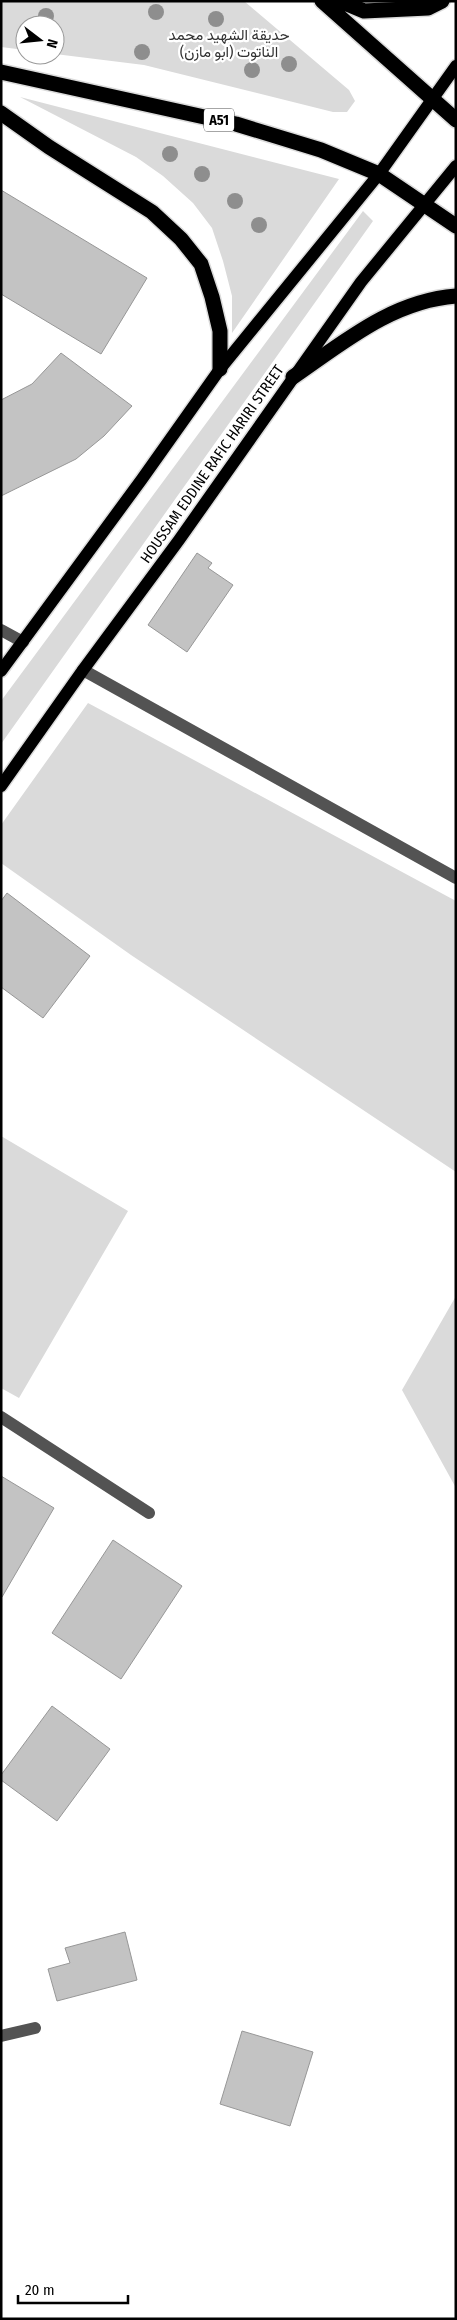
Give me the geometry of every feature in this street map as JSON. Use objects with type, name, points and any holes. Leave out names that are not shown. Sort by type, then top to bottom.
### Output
[{"type":"highway","points":[[322,1],[456,120]]},
{"type":"highway","points":[[340,1],[364,11],[428,8],[442,1]]},
{"type":"highway","name":"A51","points":[[1,72],[236,124],[321,150],[379,174],[423,206],[456,226]]},
{"type":"highway","points":[[1,113],[49,147],[152,212],[181,239],[201,264],[212,297],[220,331],[220,369]]},
{"type":"highway","points":[[293,377],[357,332],[402,307],[432,298],[456,296]]},
{"type":"main road","points":[[1,671],[220,369],[379,174],[456,66]]},
{"type":"main road","name":"HOUSSAM EDDINE RAFIC HARIRI STREET","points":[[1,786],[82,670],[179,540],[361,282],[456,166]]},
{"type":"street","points":[[1,630],[23,642]]},
{"type":"street","points":[[82,670],[456,878]]},
{"type":"street","points":[[1,1417],[149,1513]]},
{"type":"street","points":[[1,2036],[35,2028]]},
{"type":"green space","name":"حديقة الشهيد محمد الناتوت (ابو مازن)","points":[[1,1],[244,1],[349,90],[355,101],[347,112],[333,112],[144,65],[65,55],[65,15],[15,15],[15,49],[1,47]]},
{"type":"green space","points":[[20,97],[339,179],[232,333],[232,296],[223,261],[212,228],[193,203],[163,176],[136,157]]},
{"type":"green space","points":[[363,211],[373,221],[1,744],[1,701]]},
{"type":"green space","points":[[88,703],[456,901],[456,1172],[131,955],[1,863],[1,825]]},
{"type":"green space","points":[[1,1136],[128,1211],[19,1398],[1,1388]]},
{"type":"green space","points":[[456,1296],[456,1488],[402,1390]]},
{"type":"building","points":[[1,190],[147,278],[101,354],[1,294]]},
{"type":"building","points":[[61,353],[132,406],[104,436],[76,459],[1,496],[1,400],[32,384]]},
{"type":"building","points":[[197,553],[212,563],[208,568],[233,585],[187,652],[148,625]]},
{"type":"building","points":[[7,893],[90,956],[43,1018],[1,987],[1,901]]},
{"type":"building","points":[[1,1476],[54,1508],[2,1597],[1,1596]]},
{"type":"building","points":[[113,1540],[182,1586],[121,1679],[52,1633]]},
{"type":"building","points":[[52,1706],[110,1749],[57,1821],[1,1780],[1,1775]]},
{"type":"building","points":[[125,1932],[137,1980],[57,2001],[48,1969],[70,1963],[65,1948]]},
{"type":"building","points":[[242,2031],[313,2052],[290,2126],[220,2104]]}]
